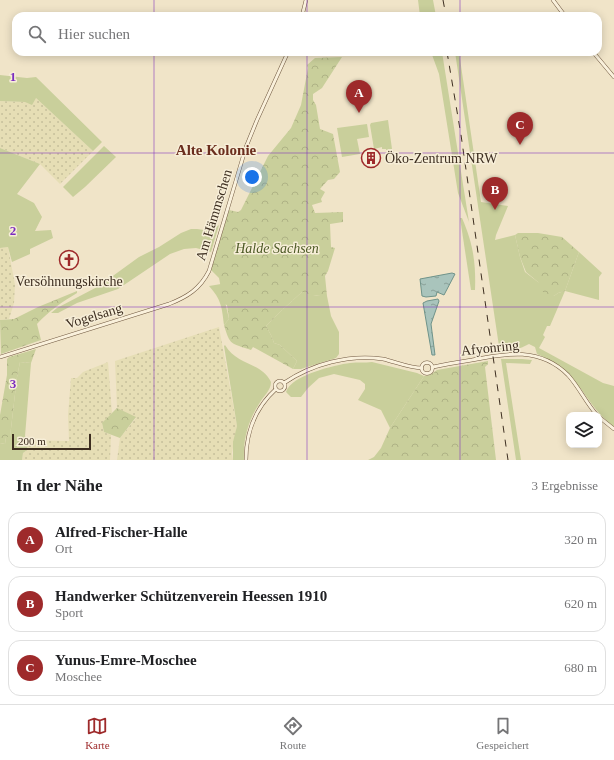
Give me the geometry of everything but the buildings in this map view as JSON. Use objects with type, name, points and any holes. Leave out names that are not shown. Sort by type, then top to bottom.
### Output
[{"type":"street","points":[[303,12],[306,0]]},
{"type":"street","points":[[553,0],[562,12]]},
{"type":"street","name":"Am Hämmschen","points":[[192,293],[201,285],[209,271],[246,147],[286,56]]},
{"type":"street","points":[[596,56],[614,77]]},
{"type":"street","name":"Vogelsang","points":[[0,357],[169,304],[192,293]]},
{"type":"street","name":"Afyonring","points":[[433,367],[506,354],[535,356],[555,365],[568,376],[595,412]]},
{"type":"street","points":[[246,460],[248,438],[253,420],[264,402],[276,389],[275,385],[277,382],[281,381],[284,383],[304,372],[343,359],[379,359],[422,368],[424,372],[428,373],[432,371],[433,367],[431,363],[426,362],[423,364],[422,368]]},
{"type":"street","points":[[276,389],[279,391],[283,390],[285,386],[284,383]]},
{"type":"street","points":[[602,419],[614,429]]},
{"type":"shaded area","points":[[35,97],[93,151],[60,184],[40,164],[0,148],[0,101],[25,102]]},
{"type":"shaded area","points":[[8,247],[15,285],[14,303],[9,319],[0,320],[0,248]]},
{"type":"shaded area","points":[[219,327],[237,426],[232,453],[233,460],[117,460],[120,438],[136,418],[117,408],[115,361]]},
{"type":"shaded area","points":[[108,362],[112,413],[102,424],[104,432],[111,435],[110,460],[22,460],[23,453],[27,450],[28,440],[69,441],[68,415],[71,378],[77,378],[83,372]]},
{"type":"green space","points":[[418,0],[433,0],[435,12],[420,12]]},
{"type":"green space","points":[[432,56],[443,56],[469,222],[458,193],[439,74]]},
{"type":"green space","points":[[456,56],[460,56],[481,202],[508,206],[495,240],[515,235],[525,272],[554,296],[565,291],[550,326],[547,326],[543,335],[545,337],[539,348],[603,383],[614,386],[614,427],[602,416],[602,412],[598,412],[596,410],[568,374],[556,364],[537,354],[535,347],[529,344],[515,349],[504,343],[505,352],[500,353]]},
{"type":"green space","name":"Halde Sachsen","points":[[342,57],[322,88],[313,94],[320,129],[333,134],[340,172],[334,179],[328,180],[320,189],[325,192],[321,199],[322,202],[312,205],[315,213],[343,212],[343,222],[330,224],[331,247],[335,248],[325,276],[327,296],[317,296],[302,292],[266,326],[274,343],[280,345],[297,361],[293,369],[253,347],[251,350],[232,343],[228,337],[224,325],[229,319],[227,305],[224,304],[219,278],[211,270],[229,210],[238,212],[241,210],[268,156],[291,128],[301,105],[308,68],[307,65],[315,58]]},
{"type":"green space","points":[[0,75],[27,78],[36,77],[102,142],[93,151],[36,98],[32,105],[25,102],[0,101]]},
{"type":"green space","points":[[388,120],[392,149],[386,150],[382,149],[382,147],[374,149],[370,125],[371,123]]},
{"type":"green space","points":[[367,124],[369,137],[357,139],[360,154],[342,157],[337,128]]},
{"type":"green space","points":[[104,146],[116,157],[73,197],[63,187]]},
{"type":"green space","points":[[0,148],[40,164],[17,194],[34,203],[42,217],[35,231],[51,230],[53,238],[30,249],[30,254],[12,262],[8,247],[0,248]]},
{"type":"green space","points":[[460,218],[462,218],[471,245],[475,271],[475,290],[471,290]]},
{"type":"green space","points":[[219,225],[211,252],[196,248],[184,249],[170,254],[118,289],[77,303],[58,313],[51,313],[57,308],[99,286],[139,257],[159,247],[181,233],[191,229],[211,231]]},
{"type":"green space","points":[[518,233],[538,233],[562,237],[579,252],[565,291],[554,296],[544,294],[538,282],[526,272],[520,257],[515,235]]},
{"type":"green space","points":[[579,252],[602,273],[599,277],[599,300],[565,291]]},
{"type":"green space","points":[[221,284],[229,319],[224,325],[220,304],[216,295],[209,286]]},
{"type":"green space","points":[[77,291],[77,293],[56,307],[37,324],[41,340],[1,354],[0,320],[14,319],[38,307]]},
{"type":"green space","points":[[302,292],[317,296],[327,296],[331,316],[339,332],[339,354],[336,358],[301,369],[293,369],[297,361],[280,345],[274,343],[266,326]]},
{"type":"green space","points":[[225,345],[236,357],[262,371],[271,382],[270,388],[255,410],[249,424],[244,445],[244,460],[233,460],[233,442],[237,426]]},
{"type":"green space","points":[[36,349],[31,363],[20,362],[10,437],[6,437],[5,444],[0,443],[0,415],[7,375],[7,359],[9,357]]},
{"type":"green space","points":[[501,359],[532,360],[530,364],[506,363],[521,460],[516,460]]},
{"type":"green space","points":[[488,361],[488,364],[485,367],[496,460],[368,460],[374,457],[381,448],[390,428],[424,376],[430,375],[437,370]]},
{"type":"green space","points":[[20,362],[31,363],[25,436],[28,440],[27,450],[23,453],[22,460],[0,460],[0,443],[5,444],[6,437],[10,437]]},
{"type":"green space","points":[[372,362],[424,376],[390,428],[381,410],[358,400],[365,389],[365,384],[360,380],[334,374],[319,378],[301,397],[291,397],[286,392],[296,381],[314,372],[343,364]]},
{"type":"green space","points":[[117,408],[136,417],[120,438],[104,432],[102,423]]},
{"type":"water","points":[[452,273],[455,274],[444,295],[437,292],[436,296],[422,296],[420,279]]},
{"type":"water","points":[[438,299],[439,301],[431,324],[435,355],[432,355],[423,303]]},
{"type":"railway","points":[[443,0],[445,12]]},
{"type":"railway","points":[[448,56],[461,135],[508,460]]},
{"type":"place","name":"Alfred-Fischer-Halle","points":[[359,113]]},
{"type":"place","name":"Yunus-Emre-Moschee","points":[[520,145]]},
{"type":"place","name":"Öko-Zentrum NRW","points":[[371,158]]},
{"type":"place","name":"Handwerker Schützenverein Heessen 1910","points":[[495,210]]},
{"type":"place","name":"Versöhnungskirche","points":[[69,260]]},
{"type":"district","name":"Alte Kolonie","points":[[216,150]]}]
